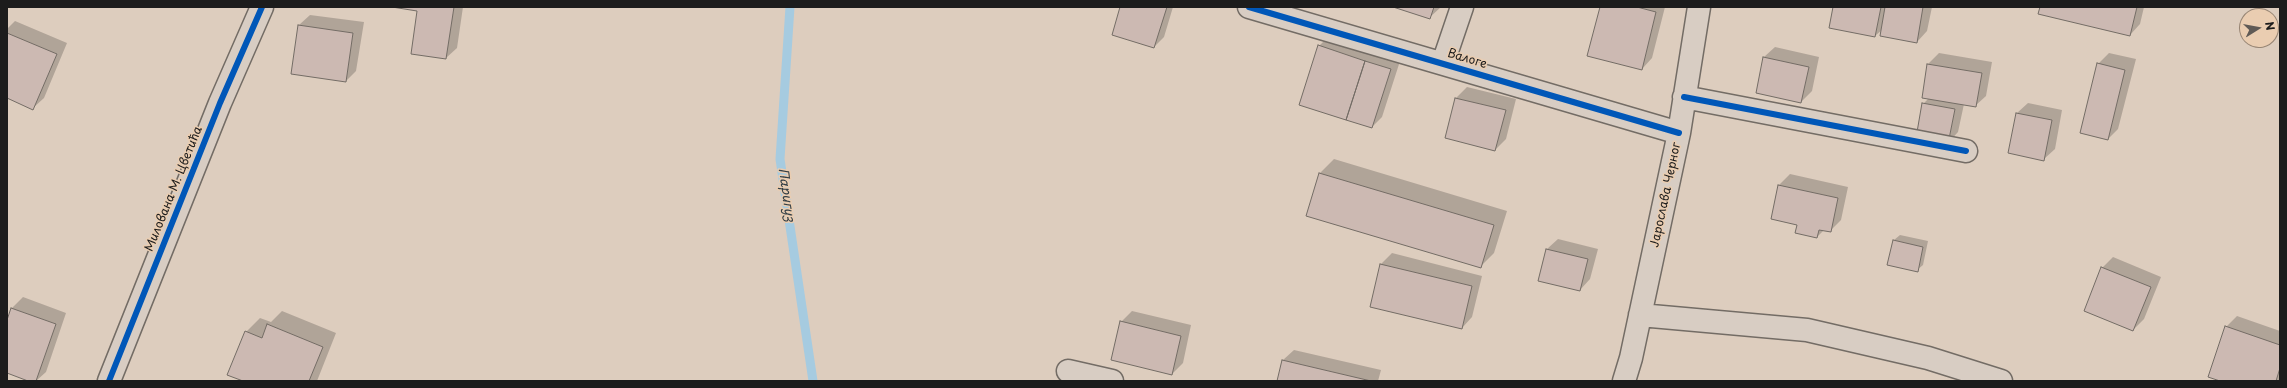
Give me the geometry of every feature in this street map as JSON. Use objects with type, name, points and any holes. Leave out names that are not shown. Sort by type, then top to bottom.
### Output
[{"type":"street","name":"Милована М. Цветића","points":[[109,381],[220,103],[262,7]]},
{"type":"street","name":"Валоге","points":[[1249,7],[1679,133]]},
{"type":"street","points":[[1444,63],[1462,7]]},
{"type":"street","name":"Јарослава Черног","points":[[1624,381],[1640,315],[1679,133],[1699,7]]},
{"type":"street","points":[[1684,98],[1966,151]]},
{"type":"street","points":[[1640,315],[1807,330],[1928,358],[2002,381]]},
{"type":"street","points":[[1068,371],[1112,381]]},
{"type":"building","points":[[392,7],[454,7],[446,59],[411,54],[417,11]]},
{"type":"building","points":[[1120,7],[1167,7],[1154,48],[1112,35]]},
{"type":"building","points":[[1393,7],[1434,7],[1430,19]]},
{"type":"building","points":[[1600,7],[1637,7],[1656,12],[1642,70],[1587,56]]},
{"type":"building","points":[[1833,7],[1881,7],[1875,37],[1829,28]]},
{"type":"building","points":[[1885,7],[1923,7],[1917,43],[1880,36]]},
{"type":"building","points":[[2040,7],[2137,7],[2130,36],[2038,14]]},
{"type":"building","points":[[298,25],[353,33],[346,82],[291,74]]},
{"type":"building","points":[[7,33],[57,54],[33,110],[7,98]]},
{"type":"building","points":[[1318,45],[1365,61],[1346,120],[1299,105]]},
{"type":"building","points":[[1763,57],[1809,67],[1801,103],[1756,93]]},
{"type":"building","points":[[1365,61],[1391,69],[1372,128],[1346,120]]},
{"type":"building","points":[[2097,63],[2125,70],[2108,140],[2080,133]]},
{"type":"building","points":[[1927,64],[1982,73],[1976,107],[1922,98]]},
{"type":"building","points":[[1455,98],[1506,110],[1495,151],[1445,138]]},
{"type":"building","points":[[1922,103],[1955,109],[1948,144],[1916,138]]},
{"type":"building","points":[[2016,113],[2052,120],[2044,161],[2008,153]]},
{"type":"building","points":[[1319,173],[1494,225],[1481,268],[1306,216]]},
{"type":"building","points":[[1778,185],[1838,198],[1831,232],[1819,230],[1817,238],[1795,233],[1797,225],[1771,219]]},
{"type":"building","points":[[1893,240],[1923,247],[1918,272],[1887,265]]},
{"type":"building","points":[[1546,249],[1588,259],[1580,291],[1538,281]]},
{"type":"building","points":[[1380,264],[1472,286],[1462,329],[1370,307]]},
{"type":"building","points":[[2101,267],[2151,287],[2133,331],[2084,311]]},
{"type":"building","points":[[11,308],[56,324],[36,381],[28,381],[7,373],[7,320]]},
{"type":"building","points":[[1120,321],[1181,336],[1172,375],[1111,360]]},
{"type":"building","points":[[267,324],[323,347],[309,381],[243,381],[227,375],[245,331],[262,338]]},
{"type":"building","points":[[2225,326],[2280,345],[2280,368],[2276,381],[2220,381],[2208,377]]},
{"type":"building","points":[[1282,360],[1371,381],[1277,381]]},
{"type":"waterway","name":"Паригуз","points":[[790,7],[780,159],[813,381]]},
{"type":"cycle path","points":[[109,381],[220,103],[262,7]]},
{"type":"cycle path","points":[[1249,7],[1679,133]]},
{"type":"cycle path","points":[[1684,97],[1966,151]]}]
